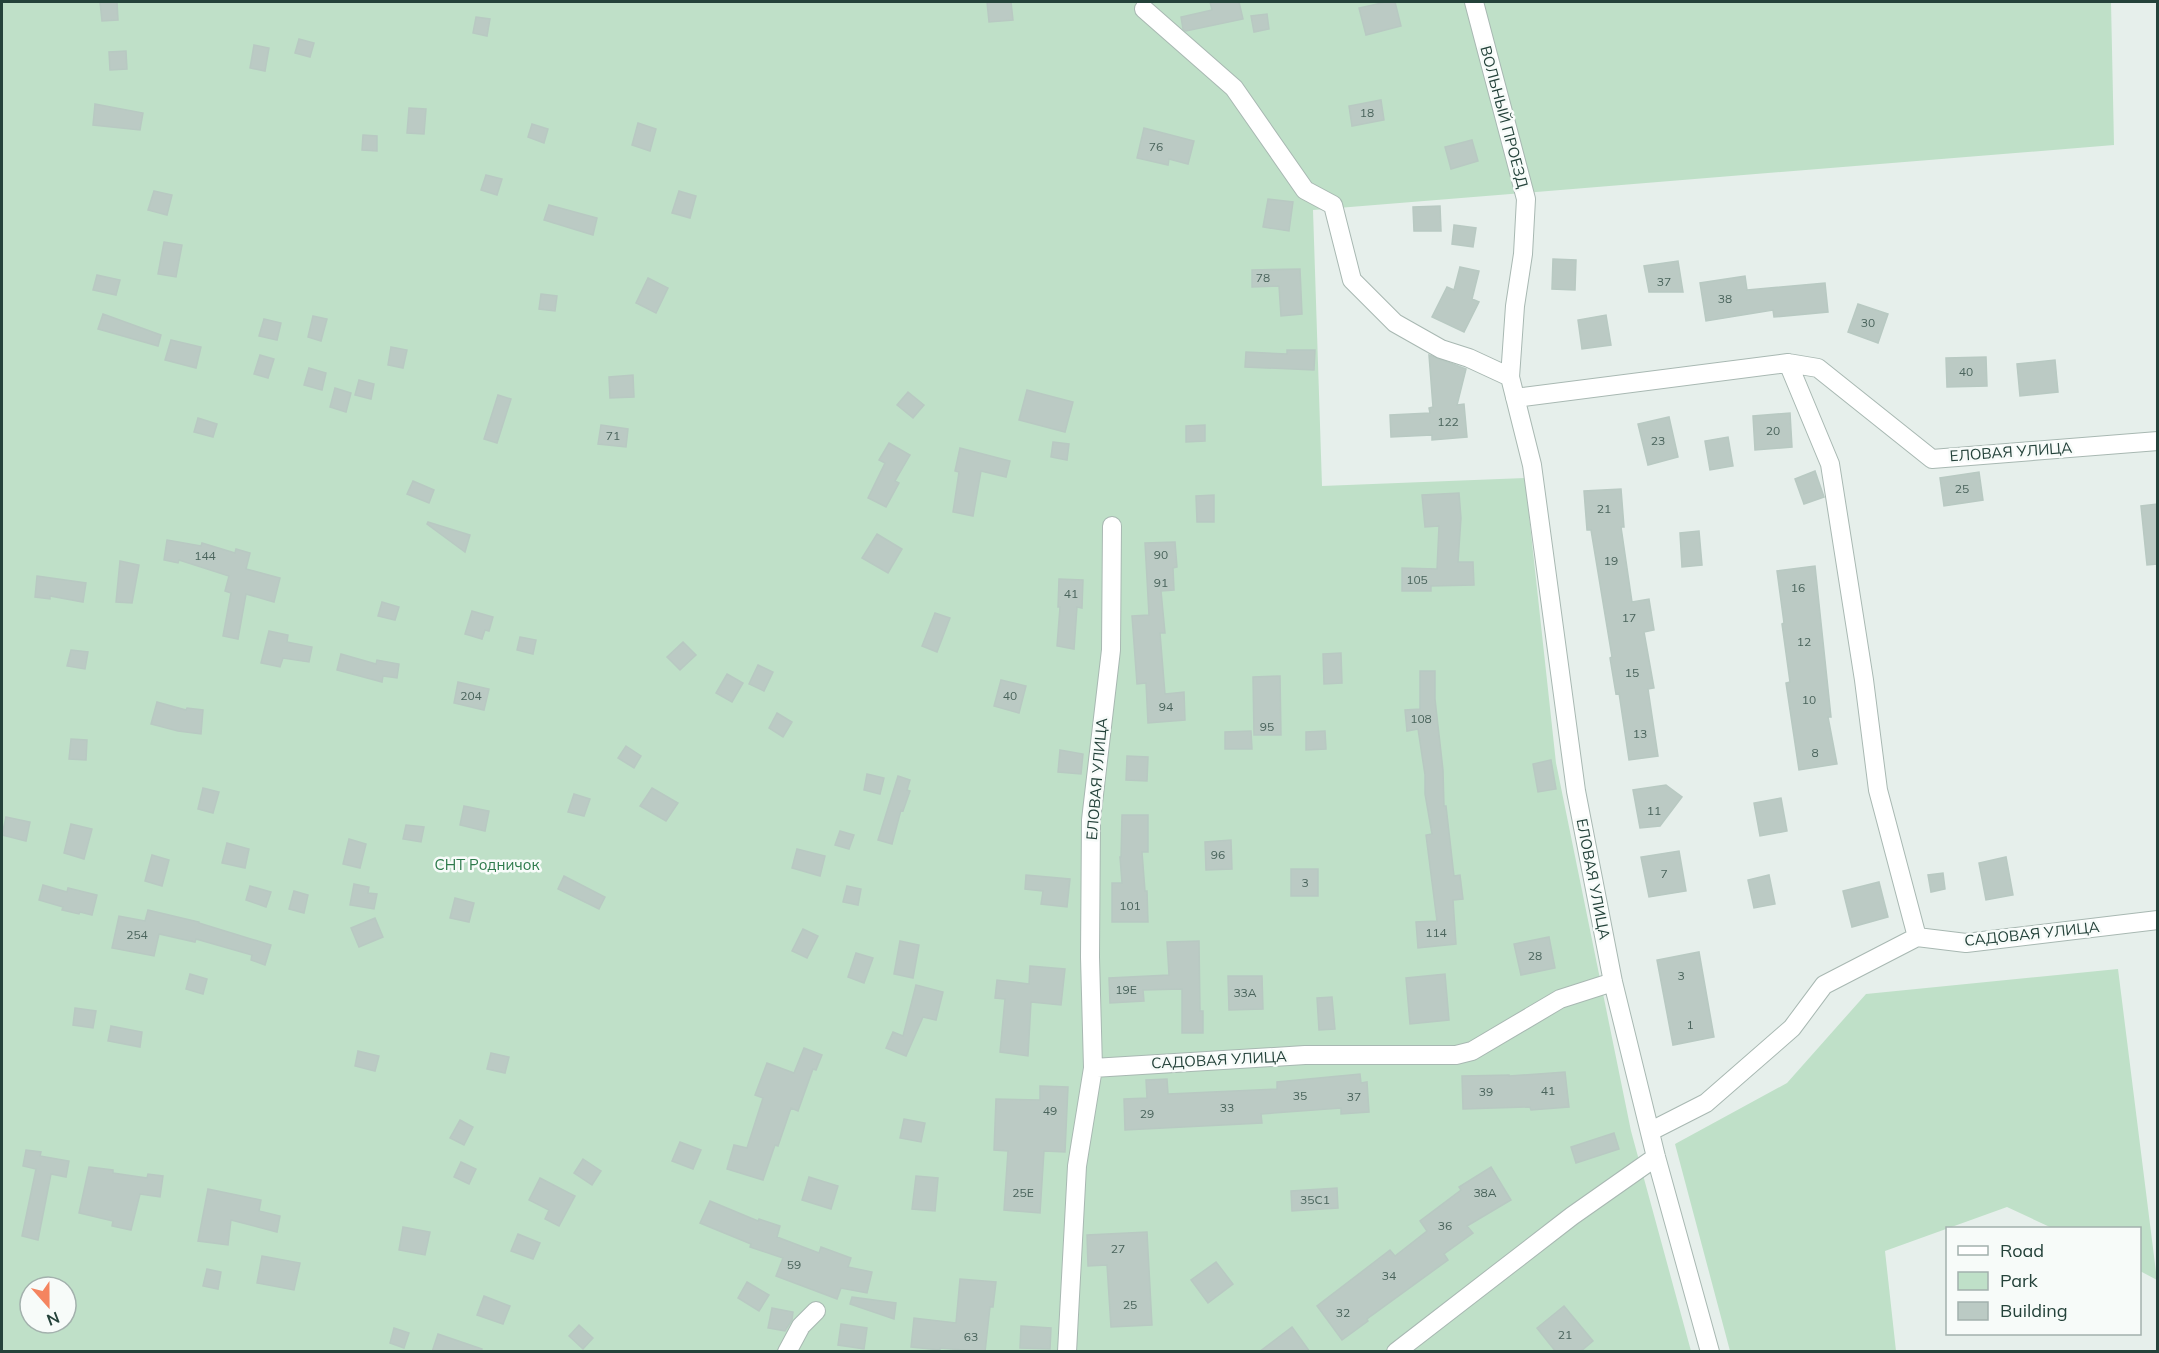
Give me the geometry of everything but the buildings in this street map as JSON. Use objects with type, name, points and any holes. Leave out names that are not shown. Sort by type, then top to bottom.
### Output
[{"type":"street","name":"ВОЛЬНЫЙ ПРОЕЗД","points":[[1474,2],[1526,199],[1523,254],[1515,306],[1510,377]]},
{"type":"street","points":[[1144,9],[1234,88],[1305,190],[1333,205],[1352,280],[1387,316],[1395,323],[1441,349],[1469,358],[1510,377]]},
{"type":"street","points":[[1651,1131],[1706,1103],[1792,1029],[1824,985],[1917,937],[1878,790],[1864,680],[1830,464],[1788,363]]},
{"type":"street","name":"ЕЛОВАЯ УЛИЦА","points":[[1515,398],[1788,363],[1818,368],[1932,459],[2157,441]]},
{"type":"street","name":"ЕЛОВАЯ УЛИЦА","points":[[1510,377],[1532,465],[1576,791],[1613,982],[1656,1157],[1710,1352]]},
{"type":"street","name":"ЕЛОВАЯ УЛИЦА","points":[[1093,1068],[1090,957],[1091,820],[1111,650],[1112,526]]},
{"type":"street","name":"САДОВАЯ УЛИЦА","points":[[1917,937],[1966,943],[2157,920]]},
{"type":"street","name":"САДОВАЯ УЛИЦА","points":[[1093,1068],[1305,1055],[1456,1055],[1472,1051],[1560,999],[1613,982]]},
{"type":"street","points":[[1067,1352],[1077,1166],[1093,1068]]},
{"type":"street","points":[[1401,1350],[1572,1216],[1656,1157]]},
{"type":"street","points":[[787,1352],[801,1326],[816,1311]]},
{"type":"green space","name":"СНТ Родничок","points":[[2,2],[2111,2],[2114,145],[1313,210],[1322,486],[1525,478],[1556,763],[1631,1131],[1691,1351],[2,1352]]},
{"type":"green space","points":[[2118,969],[2157,1280],[2141,1272],[2141,1227],[2050,1227],[2007,1207],[1946,1227],[1946,1229],[1885,1251],[1896,1351],[1730,1351],[1675,1144],[1787,1083],[1866,994]]}]
